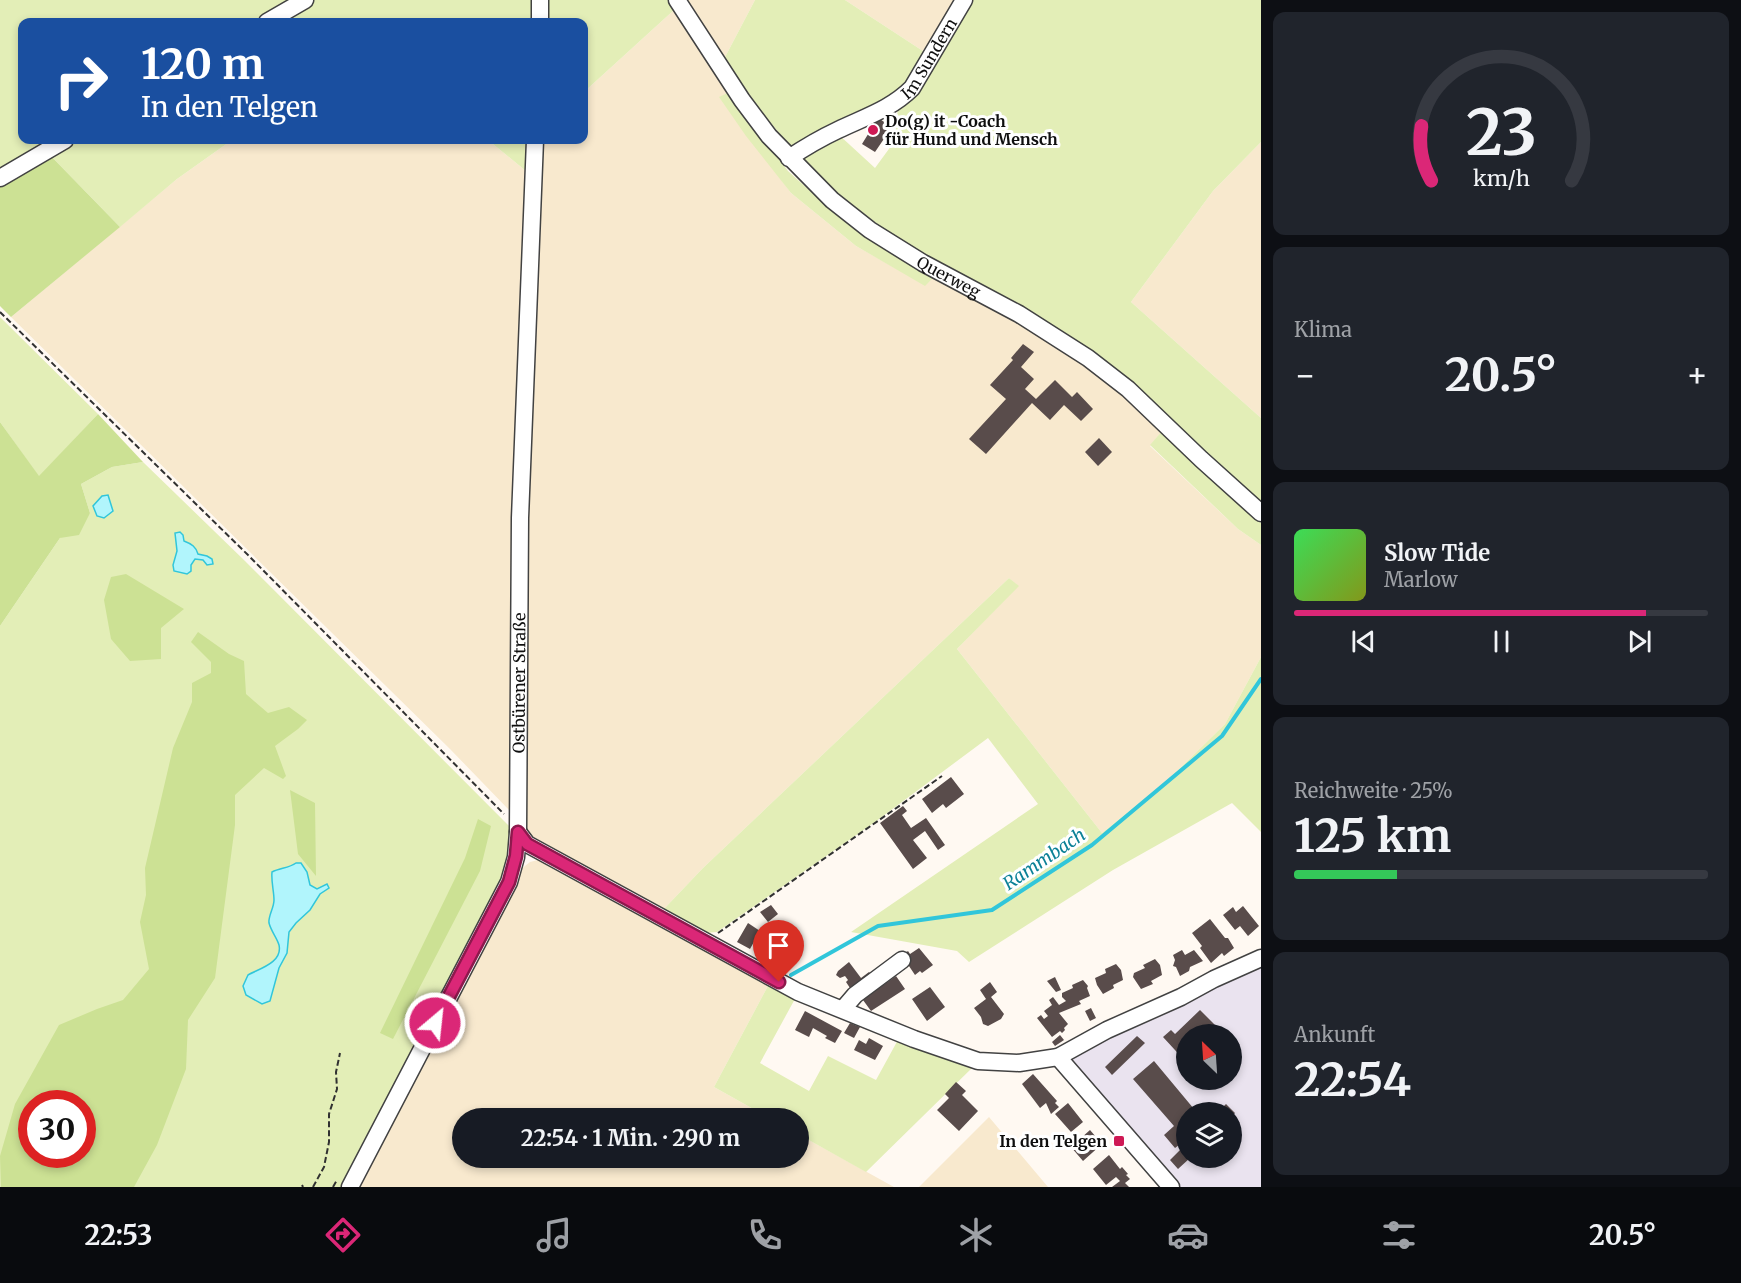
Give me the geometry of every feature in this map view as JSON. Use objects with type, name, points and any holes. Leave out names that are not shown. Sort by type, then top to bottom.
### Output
[{"type":"street","points":[[274,18],[305,0]]},
{"type":"street","points":[[540,0],[540,18]]},
{"type":"street","name":"Querweg","points":[[677,0],[742,100],[769,136],[832,200],[870,230],[923,263],[1054,335],[1088,358],[1128,389],[1261,513]]},
{"type":"street","name":"Im Sundern","points":[[789,158],[902,98],[917,80],[964,0]]},
{"type":"street","points":[[0,178],[58,144]]},
{"type":"street","name":"Ostbürener Straße","points":[[350,1187],[509,882],[516,856],[520,518],[535,144]]},
{"type":"street","points":[[518,832],[527,844],[798,992],[914,1039],[978,1061],[1018,1062],[1058,1057],[1107,1030],[1261,958]]},
{"type":"street","points":[[843,1009],[855,995],[902,960]]},
{"type":"street","points":[[1058,1057],[1171,1187]]},
{"type":"path","points":[[0,312],[257,565],[495,805],[518,832]]},
{"type":"path","points":[[706,942],[942,776]]},
{"type":"path","points":[[313,1187],[326,1159],[329,1142],[329,1114],[337,1089],[336,1072],[340,1053]]},
{"type":"shaded area","points":[[688,0],[755,0],[724,59]]},
{"type":"shaded area","points":[[845,0],[959,0],[929,55]]},
{"type":"shaded area","points":[[674,10],[729,92],[720,97],[791,193],[856,246],[925,285],[933,278],[1058,345],[1125,394],[1163,430],[1150,446],[1238,529],[1261,545],[1261,657],[1225,724],[1168,780],[1102,833],[957,649],[1018,586],[1009,578],[703,868],[662,911],[532,840],[523,829],[523,519],[537,144],[588,144],[588,88]]},
{"type":"shaded area","points":[[1261,142],[1261,418],[1131,302],[1213,191]]},
{"type":"shaded area","points":[[226,144],[493,144],[532,176],[513,814],[450,749],[11,317],[177,179]]},
{"type":"shaded area","points":[[538,860],[561,867],[769,984],[714,1087],[751,1108],[452,1108],[452,1168],[809,1168],[809,1140],[894,1187],[357,1187],[520,870],[530,862]]},
{"type":"shaded area","points":[[1261,959],[1261,1187],[1171,1187],[1058,1057]]},
{"type":"shaded area","points":[[989,1117],[1048,1187],[919,1187]]},
{"type":"green space","points":[[0,0],[298,0],[268,18],[18,18],[18,144],[42,144],[0,169]]},
{"type":"green space","points":[[311,0],[538,0],[537,18],[279,18]]},
{"type":"green space","points":[[543,0],[668,0],[674,10],[588,88],[588,18],[542,18]]},
{"type":"green space","points":[[755,0],[845,0],[929,55],[903,93],[792,149],[724,59]]},
{"type":"green space","points":[[970,0],[1261,0],[1261,142],[1213,191],[1131,302],[1261,418],[1261,504],[1031,312],[927,256],[880,226],[839,194],[801,158],[838,134],[875,168],[894,142],[898,108]]},
{"type":"green space","points":[[729,92],[788,171],[839,217],[933,278],[925,286],[856,246],[791,193],[719,97]]},
{"type":"green space","points":[[62,144],[226,144],[177,179],[120,227],[47,152]]},
{"type":"green space","points":[[493,144],[533,144],[532,176]]},
{"type":"green space","points":[[47,152],[120,227],[11,317],[0,306],[0,182]]},
{"type":"green space","points":[[0,317],[98,414],[39,477],[0,422]]},
{"type":"green space","points":[[98,414],[143,462],[112,467],[81,484],[90,513],[79,535],[60,538],[0,626],[0,422],[39,476]]},
{"type":"green space","points":[[1163,430],[1261,523],[1261,545],[1238,529],[1150,445]]},
{"type":"green space","points":[[143,462],[513,830],[509,863],[431,1028],[345,1187],[0,1187],[0,626],[60,538],[90,513],[81,484],[112,467]]},
{"type":"green space","points":[[126,574],[184,609],[161,628],[161,659],[130,661],[111,639],[104,600],[111,577]]},
{"type":"green space","points":[[1009,578],[1019,586],[957,649],[1102,833],[1168,780],[1225,724],[1261,657],[1261,832],[1232,803],[1113,870],[969,962],[957,951],[851,932],[1038,804],[988,738],[875,822],[717,932],[704,933],[662,911],[703,868]]},
{"type":"green space","points":[[198,632],[229,654],[244,661],[246,694],[268,713],[289,707],[307,720],[275,746],[286,776],[283,779],[264,768],[235,795],[235,825],[215,978],[188,1020],[186,1069],[157,1145],[134,1187],[1,1187],[0,1156],[18,1099],[18,1168],[96,1168],[96,1090],[23,1090],[59,1025],[123,1000],[149,969],[140,922],[146,895],[145,868],[173,748],[192,702],[192,683],[211,673],[211,662],[191,642]]},
{"type":"green space","points":[[290,790],[315,803],[316,876],[298,854]]},
{"type":"green space","points":[[478,819],[491,826],[480,871],[393,1039],[380,1033],[465,858]]},
{"type":"green space","points":[[769,984],[796,997],[760,1063],[809,1091],[828,1056],[876,1080],[899,1038],[973,1067],[866,1172],[809,1140],[809,1108],[751,1108],[714,1087]]},
{"type":"water","points":[[108,495],[113,511],[104,518],[97,516],[93,506],[102,496]]},
{"type":"water","points":[[180,532],[184,541],[193,546],[198,554],[212,559],[213,564],[207,565],[203,560],[195,559],[191,565],[191,571],[187,574],[174,571],[173,565],[177,551],[175,533]]},
{"type":"water","points":[[301,863],[307,872],[310,885],[317,889],[327,884],[329,888],[320,894],[310,910],[289,932],[287,953],[279,968],[270,1001],[262,1004],[246,995],[243,986],[248,975],[274,961],[277,956],[279,945],[269,923],[274,900],[272,872]]},
{"type":"building","points":[[878,118],[892,127],[875,152],[862,144]]},
{"type":"building","points":[[1023,344],[1034,352],[1021,367],[1034,379],[1025,389],[1036,399],[1055,380],[1072,397],[1077,392],[1093,409],[1081,421],[1064,405],[1050,420],[1032,403],[986,454],[969,439],[1006,399],[990,385],[1013,360],[1011,358]]},
{"type":"building","points":[[1099,438],[1112,452],[1098,466],[1085,452]]},
{"type":"building","points":[[951,777],[964,794],[946,808],[943,804],[932,813],[922,799]]},
{"type":"building","points":[[903,806],[907,811],[902,815],[911,828],[926,818],[945,845],[938,850],[925,831],[913,840],[927,858],[913,869],[880,823]]},
{"type":"building","points":[[771,905],[778,914],[768,922],[760,912]]},
{"type":"building","points":[[1243,906],[1259,926],[1248,936],[1240,926],[1235,930],[1223,915],[1233,907],[1236,912]]},
{"type":"building","points":[[1210,919],[1234,948],[1224,956],[1222,953],[1211,963],[1192,933]]},
{"type":"building","points":[[748,923],[760,931],[750,949],[737,942]]},
{"type":"building","points":[[919,948],[933,965],[915,975],[904,954],[908,951],[910,954]]},
{"type":"building","points":[[1182,950],[1185,955],[1194,950],[1203,961],[1190,967],[1189,971],[1180,976],[1176,967],[1173,966],[1175,960],[1173,955]]},
{"type":"building","points":[[1155,959],[1160,965],[1162,975],[1151,981],[1153,984],[1141,989],[1133,977],[1134,973],[1145,968],[1143,965]]},
{"type":"building","points":[[849,962],[861,978],[869,972],[874,978],[864,986],[860,981],[850,988],[845,976],[840,978],[836,975]]},
{"type":"building","points":[[1116,964],[1121,970],[1123,980],[1103,994],[1095,978],[1106,973],[1105,969]]},
{"type":"building","points":[[896,976],[905,989],[871,1011],[863,1000],[876,988]]},
{"type":"building","points":[[1055,977],[1061,990],[1056,992],[1047,981]]},
{"type":"building","points":[[1083,980],[1088,986],[1090,996],[1079,1001],[1081,1004],[1059,1013],[1068,1024],[1062,1033],[1060,1031],[1052,1037],[1037,1018],[1041,1015],[1044,1019],[1048,1016],[1044,1011],[1052,1005],[1049,1000],[1053,997],[1059,1005],[1066,1001],[1062,993]]},
{"type":"building","points":[[990,982],[997,992],[991,997],[1004,1014],[1001,1019],[988,1026],[983,1024],[974,1008],[986,999],[980,990]]},
{"type":"building","points":[[930,987],[945,1007],[927,1021],[912,999]]},
{"type":"building","points":[[1091,1008],[1096,1018],[1090,1021],[1085,1011]]},
{"type":"building","points":[[1200,1010],[1214,1024],[1185,1024]]},
{"type":"building","points":[[805,1011],[842,1031],[835,1043],[813,1028],[809,1037],[795,1030]]},
{"type":"building","points":[[850,1023],[860,1027],[854,1038],[844,1033]]},
{"type":"building","points":[[1171,1030],[1175,1034],[1176,1051],[1163,1037]]},
{"type":"building","points":[[1060,1035],[1064,1040],[1055,1046],[1052,1042]]},
{"type":"building","points":[[1137,1036],[1145,1043],[1112,1075],[1105,1067]]},
{"type":"building","points":[[869,1038],[883,1046],[875,1060],[854,1050],[859,1040],[866,1044]]},
{"type":"building","points":[[1154,1061],[1188,1102],[1176,1102],[1175,1148],[1164,1135],[1174,1126],[1133,1079]]},
{"type":"building","points":[[1033,1074],[1057,1101],[1055,1103],[1059,1107],[1051,1114],[1046,1103],[1040,1108],[1022,1084]]},
{"type":"building","points":[[956,1082],[966,1091],[962,1095],[978,1111],[959,1131],[937,1110],[949,1098],[945,1094]]},
{"type":"building","points":[[1068,1103],[1083,1122],[1071,1132],[1055,1114]]},
{"type":"building","points":[[1090,1130],[1102,1144],[1083,1161],[1071,1147]]},
{"type":"building","points":[[1176,1154],[1176,1167],[1170,1160]]},
{"type":"building","points":[[1109,1155],[1120,1169],[1122,1167],[1128,1174],[1126,1175],[1130,1179],[1125,1183],[1129,1187],[1112,1187],[1120,1181],[1116,1177],[1106,1185],[1093,1169]]},
{"type":"waterway","name":"Rammbach","points":[[791,975],[878,926],[992,910],[1092,845],[1222,736],[1261,679]]},
{"type":"place","name":"Do(g) it -Coach für Hund und Mensch","points":[[873,130]]},
{"type":"place","name":"In den Telgen","points":[[1119,1141]]},
{"type":"route","points":[[435,1023],[509,882],[516,856],[518,832],[527,844],[779,982]]}]
